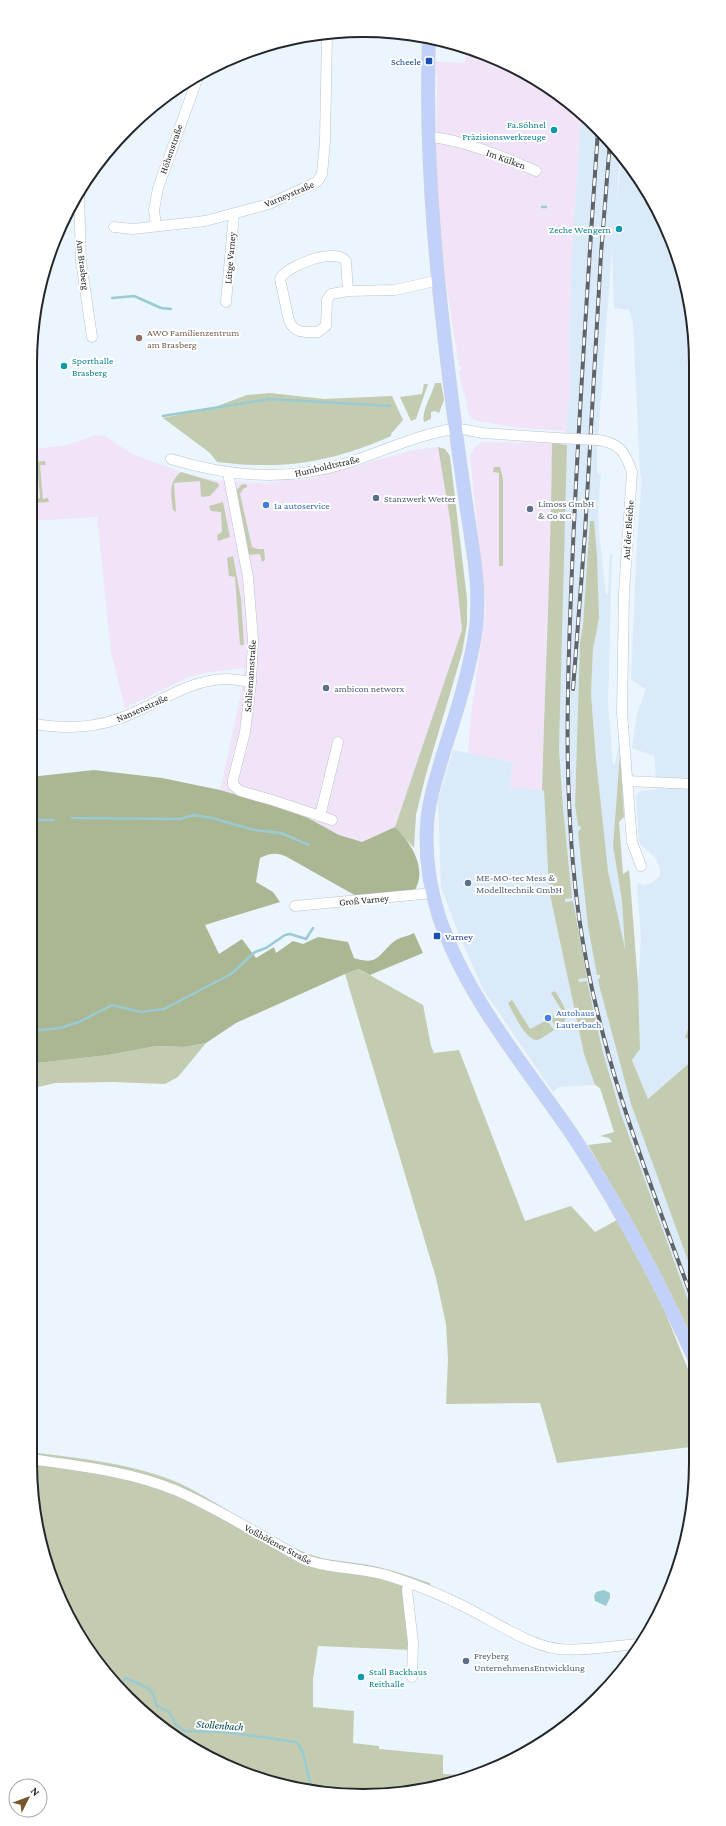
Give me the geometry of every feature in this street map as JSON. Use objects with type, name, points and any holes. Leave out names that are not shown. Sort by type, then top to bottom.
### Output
[{"type":"main road","points":[[429,43],[427,97],[431,190],[439,280],[456,429],[476,570],[477,610],[476,628],[466,676],[435,781],[428,813],[427,845],[433,894],[448,940],[482,1008],[572,1135],[602,1183],[659,1282],[689,1347]]},
{"type":"street","name":"Varneystraße","points":[[114,227],[133,229],[205,222],[269,204],[312,185],[319,180],[322,174],[325,142],[327,39]]},
{"type":"street","name":"Höhenstraße","points":[[156,226],[154,210],[158,188],[194,84]]},
{"type":"street","name":"Im Külken","points":[[428,137],[448,140],[510,159],[536,171]]},
{"type":"street","name":"Am Brasberg","points":[[79,205],[81,261],[92,337]]},
{"type":"street","name":"Lütge Varney","points":[[226,302],[234,214]]},
{"type":"street","points":[[348,291],[346,262],[337,256],[321,256],[287,271],[280,280],[289,321],[292,328],[299,332],[321,331],[326,324],[327,297],[334,293],[348,291],[396,290],[439,280]]},
{"type":"street","name":"Auf der Bleiche","points":[[456,429],[499,434],[598,440],[616,444],[625,455],[632,472],[624,593],[622,737],[632,842],[641,866]]},
{"type":"street","name":"Humboldtstraße","points":[[171,459],[228,473],[255,476],[311,472],[346,464],[414,439],[456,429]]},
{"type":"street","name":"Schliemannstraße","points":[[228,473],[250,595],[253,632],[251,682],[245,732],[233,785],[236,789],[249,795],[272,800],[332,820]]},
{"type":"street","name":"Nansenstraße","points":[[37,724],[60,728],[93,726],[130,715],[182,690],[207,681],[227,679],[251,682]]},
{"type":"street","points":[[320,816],[338,742]]},
{"type":"street","points":[[627,781],[689,784]]},
{"type":"street","name":"Groß Varney","points":[[295,906],[433,894]]},
{"type":"street","name":"Voßhöfener Straße","points":[[37,1460],[121,1474],[160,1485],[195,1499],[304,1559],[320,1566],[378,1573],[409,1583],[464,1606],[502,1626],[550,1647],[560,1649],[592,1649],[633,1645]]},
{"type":"street","points":[[409,1583],[407,1590],[413,1643],[412,1677]]},
{"type":"shaded area","points":[[466,54],[507,71],[544,92],[581,120],[572,251],[569,335],[570,386],[566,431],[520,428],[473,420],[468,413],[465,393],[463,392],[459,371],[462,369],[461,366],[459,366],[445,277],[436,191],[438,78],[428,68],[429,61],[465,63]]},
{"type":"shaded area","points":[[581,120],[594,132],[619,162],[616,207],[621,164],[645,200],[672,258],[683,299],[686,320],[689,363],[689,1026],[685,1036],[689,1039],[689,1063],[648,1099],[632,1060],[640,1049],[638,984],[641,938],[637,883],[645,885],[653,882],[660,876],[660,869],[656,858],[641,845],[639,840],[636,798],[637,794],[641,791],[657,789],[654,756],[632,748],[637,714],[646,689],[631,680],[637,541],[642,478],[640,473],[633,323],[629,310],[614,308],[612,248],[597,451],[597,473],[601,475],[598,507],[599,532],[606,594],[608,593],[610,554],[612,554],[608,704],[613,764],[615,764],[619,744],[620,753],[613,846],[622,901],[625,949],[608,871],[602,826],[591,694],[593,649],[598,618],[597,556],[588,565],[583,625],[580,642],[575,805],[578,826],[580,826],[581,829],[578,833],[588,927],[597,975],[600,975],[601,978],[598,979],[599,985],[631,1104],[689,1264],[689,1303],[621,1114],[603,1053],[587,981],[579,982],[578,979],[587,978],[565,902],[565,899],[572,898],[559,749],[566,431],[570,386],[569,335],[572,251]]},
{"type":"shaded area","points":[[96,435],[105,436],[132,454],[181,472],[213,480],[261,483],[314,478],[413,450],[438,447],[450,519],[462,630],[395,827],[362,842],[339,835],[308,818],[220,790],[242,689],[244,668],[211,672],[189,677],[125,708],[111,652],[97,517],[37,521],[37,449],[67,445]]},
{"type":"shaded area","points":[[482,442],[552,443],[552,545],[547,618],[542,791],[510,787],[513,762],[468,753],[471,715],[486,608],[470,457],[474,448]]},
{"type":"shaded area","points":[[453,750],[513,762],[510,787],[544,790],[549,890],[584,1054],[595,1085],[559,1087],[553,1092],[484,991],[460,937],[441,887],[438,800]]},
{"type":"green space","points":[[435,383],[441,383],[444,400],[439,413],[435,411],[431,412],[431,419],[424,422],[423,418],[425,408]]},
{"type":"green space","points":[[424,384],[428,384],[416,419],[411,421],[400,397],[422,394]]},
{"type":"green space","points":[[270,393],[324,399],[392,396],[403,420],[391,436],[347,453],[306,462],[263,465],[217,462],[210,453],[163,418],[212,408],[247,395]]},
{"type":"green space","points":[[552,443],[567,445],[559,749],[572,898],[565,899],[565,902],[573,901],[587,978],[578,979],[579,982],[587,981],[603,1053],[621,1114],[689,1303],[689,1332],[644,1244],[588,1145],[612,1142],[609,1138],[600,1136],[614,1132],[600,1088],[595,1085],[584,1054],[549,890],[544,790],[542,791]]},
{"type":"green space","points":[[438,447],[445,449],[450,456],[467,599],[467,624],[462,653],[425,778],[416,815],[414,848],[395,827],[462,630],[450,519]]},
{"type":"green space","points":[[45,461],[46,465],[40,465],[43,499],[48,498],[49,502],[37,503],[37,498],[40,498],[37,462]]},
{"type":"green space","points":[[494,467],[500,467],[503,479],[503,566],[499,566],[499,473],[493,472]]},
{"type":"green space","points":[[181,472],[218,483],[219,486],[210,496],[201,497],[200,481],[174,483],[176,512],[173,510],[171,490],[174,480]]},
{"type":"green space","points":[[246,484],[247,487],[243,489],[240,494],[252,547],[264,549],[265,560],[262,562],[260,554],[248,555],[236,491],[241,485]]},
{"type":"green space","points":[[223,502],[230,537],[218,541],[217,535],[222,532],[221,512],[211,511],[209,506]]},
{"type":"green space","points":[[590,521],[594,521],[599,618],[593,649],[591,694],[596,759],[608,871],[625,949],[622,901],[613,846],[620,753],[624,817],[619,822],[623,874],[629,870],[638,984],[640,1049],[632,1060],[648,1099],[689,1063],[689,1264],[631,1104],[599,985],[598,979],[600,978],[600,975],[597,975],[588,927],[578,833],[581,829],[580,826],[578,826],[575,805],[580,642],[583,625]]},
{"type":"green space","points":[[233,556],[241,599],[244,645],[240,645],[235,577],[229,576],[227,558]]},
{"type":"green space","points":[[94,770],[162,778],[220,790],[281,808],[308,818],[339,835],[362,842],[395,827],[412,849],[419,866],[418,883],[414,892],[358,897],[283,855],[267,855],[260,858],[256,882],[273,892],[280,902],[205,925],[219,954],[242,939],[256,958],[274,947],[276,953],[293,941],[303,944],[318,937],[348,942],[354,958],[369,961],[378,957],[396,940],[414,933],[423,953],[370,975],[359,969],[345,974],[236,1023],[206,1043],[184,1047],[157,1046],[108,1055],[37,1063],[37,776]]},
{"type":"green space","points":[[359,969],[423,1005],[431,1046],[434,1053],[459,1050],[525,1221],[571,1206],[595,1232],[617,1220],[657,1292],[689,1372],[689,1447],[557,1463],[540,1403],[446,1404],[448,1359],[446,1324],[436,1278],[345,974]]},
{"type":"green space","points":[[555,991],[564,1006],[566,1016],[562,1025],[557,1029],[550,1018],[561,1009],[551,993]]},
{"type":"green space","points":[[512,1000],[530,1029],[547,1020],[554,1030],[537,1040],[533,1039],[524,1031],[513,1013],[508,1003]]},
{"type":"green space","points":[[689,1027],[689,1040],[685,1037]]},
{"type":"green space","points":[[206,1043],[178,1077],[165,1084],[113,1082],[55,1083],[37,1087],[38,1063],[108,1055],[157,1046],[184,1047]]},
{"type":"green space","points":[[37,1453],[107,1463],[146,1471],[164,1477],[197,1492],[273,1537],[189,1492],[37,1457]]},
{"type":"green space","points":[[37,1462],[132,1480],[168,1492],[198,1505],[292,1557],[368,1574],[403,1586],[411,1650],[318,1646],[313,1679],[313,1707],[354,1711],[353,1743],[379,1746],[379,1749],[443,1755],[443,1774],[458,1775],[427,1783],[384,1788],[342,1788],[299,1783],[258,1772],[238,1764],[200,1745],[165,1722],[132,1694],[104,1661],[81,1626],[71,1607],[54,1568],[43,1527]]},
{"type":"green space","points":[[276,1539],[314,1556],[331,1560],[366,1564],[430,1583],[430,1588],[313,1559]]},
{"type":"water","points":[[604,1590],[610,1593],[610,1598],[606,1606],[595,1601],[594,1596],[596,1592]]},
{"type":"waterway","points":[[112,298],[134,296],[161,308],[171,309]]},
{"type":"waterway","points":[[163,416],[270,399],[390,406]]},
{"type":"waterway","points":[[72,818],[180,819],[194,815],[212,818],[254,830],[281,833],[309,845]]},
{"type":"waterway","points":[[37,820],[54,820]]},
{"type":"waterway","points":[[37,1030],[60,1028],[79,1022],[112,1005],[141,1012],[164,1009],[231,974],[255,952],[266,948],[285,935],[290,934],[306,939],[313,928]]},
{"type":"waterway","name":"Stollenbach","points":[[122,1683],[126,1678],[148,1688],[153,1694],[157,1706],[169,1712],[176,1725],[185,1731],[225,1732],[296,1742],[300,1746],[311,1785]]},
{"type":"railway","points":[[598,136],[574,514],[568,700],[568,787],[570,830],[579,917],[599,1018],[612,1067],[643,1165],[689,1290]]},
{"type":"railway","points":[[573,689],[585,533],[601,254],[609,150]]},
{"type":"place","name":"Scheele","points":[[429,61]]},
{"type":"place","name":"Fa.Söhnel Präzisionswerkzeuge","points":[[554,130]]},
{"type":"place","name":"Zeche Wengern","points":[[619,229]]},
{"type":"place","name":"AWO Familienzentrum am Brasberg","points":[[139,338]]},
{"type":"place","name":"Sporthalle Brasberg","points":[[64,366]]},
{"type":"place","name":"Stanzwerk Wetter","points":[[376,498]]},
{"type":"place","name":"1a autoservice","points":[[266,505]]},
{"type":"place","name":"Limoss GmbH & Co KG","points":[[530,509]]},
{"type":"place","name":"ambicon networx","points":[[326,688]]},
{"type":"place","name":"ME-MO-tec Mess & Modelltechnik GmbH","points":[[468,883]]},
{"type":"place","name":"Varney","points":[[437,936]]},
{"type":"place","name":"Autohaus Lauterbach","points":[[548,1018]]},
{"type":"place","name":"Freyberg UnternehmensEntwicklung","points":[[466,1661]]},
{"type":"place","name":"Stall Backhaus Reithalle","points":[[361,1677]]}]
